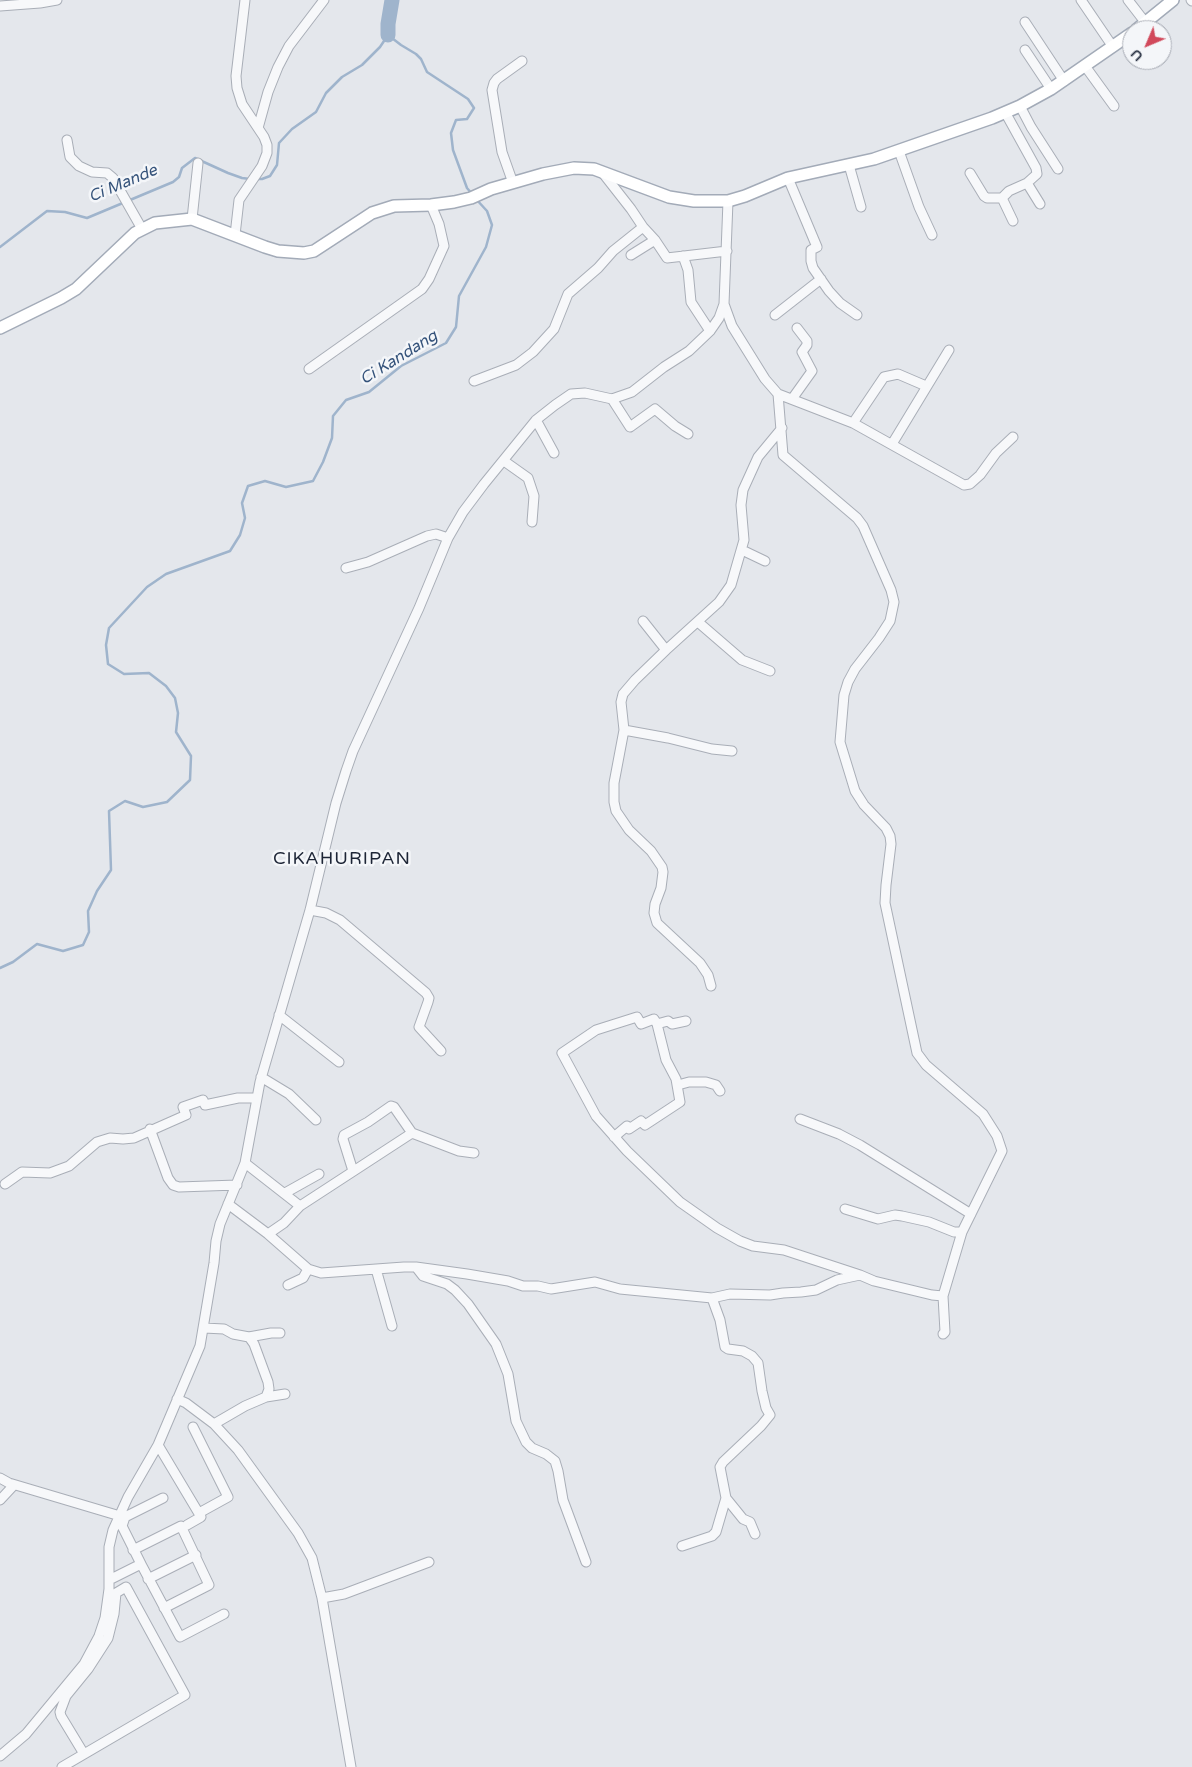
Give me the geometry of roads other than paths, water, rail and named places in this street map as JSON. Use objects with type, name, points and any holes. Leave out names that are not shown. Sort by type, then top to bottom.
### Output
[{"type":"main road","points":[[1147,20],[1172,0]]},
{"type":"main road","points":[[0,328],[61,298],[76,288],[92,276],[118,247],[142,229],[155,223],[192,219],[271,249],[304,254],[314,251],[372,213],[394,206],[431,205],[471,198],[487,191],[543,174],[574,168],[588,168],[602,172],[669,197],[694,201],[728,201],[788,178],[849,165],[899,151],[1020,106],[1064,81],[1122,40]]},
{"type":"street","points":[[0,6],[57,0]]},
{"type":"street","points":[[235,235],[238,200],[262,166],[267,153],[267,145],[242,104],[237,88],[236,76],[245,0]]},
{"type":"street","points":[[258,128],[268,92],[278,67],[289,46],[324,0]]},
{"type":"street","points":[[1082,0],[1113,47]]},
{"type":"street","points":[[1128,0],[1143,20]]},
{"type":"street","points":[[1025,22],[1064,81]]},
{"type":"street","points":[[1025,50],[1051,89]]},
{"type":"street","points":[[513,183],[502,152],[492,90],[497,79],[522,62]]},
{"type":"street","points":[[1085,66],[1114,106]]},
{"type":"street","points":[[1020,106],[1058,169]]},
{"type":"street","points":[[970,173],[987,198],[1002,198],[1009,192],[1027,183],[1037,174],[1036,168],[1005,112]]},
{"type":"street","points":[[67,140],[70,157],[79,166],[92,172],[100,172],[111,176],[131,207],[142,229]]},
{"type":"street","points":[[899,151],[919,207],[932,235]]},
{"type":"street","points":[[192,219],[198,163]]},
{"type":"street","points":[[849,165],[862,207]]},
{"type":"street","points":[[602,172],[667,258],[728,251]]},
{"type":"street","points":[[788,178],[817,247],[811,250],[813,268],[840,303],[858,315]]},
{"type":"street","points":[[1027,183],[1040,204]]},
{"type":"street","points":[[1002,198],[1013,221]]},
{"type":"street","points":[[84,1754],[60,1712],[66,1696],[88,1669],[108,1638],[114,1614],[109,1580],[109,1547],[113,1530],[128,1497],[158,1445],[194,1361],[204,1328],[216,1253],[216,1241],[228,1204],[245,1163],[262,1077],[310,910],[336,804],[353,751],[419,608],[448,538],[463,512],[536,420],[571,394],[585,393],[612,399],[632,392],[664,367],[689,351],[710,331],[719,318],[724,304],[728,251],[728,201]]},
{"type":"street","points":[[309,369],[422,289],[429,279],[444,246],[439,224],[431,205]]},
{"type":"street","points":[[474,381],[516,365],[533,352],[554,329],[568,294],[598,268],[614,250],[643,227]]},
{"type":"street","points":[[631,255],[655,240]]},
{"type":"street","points":[[683,256],[688,270],[691,302],[710,331]]},
{"type":"street","points":[[775,315],[821,279]]},
{"type":"street","points":[[724,304],[732,326],[766,379],[778,394],[852,423],[960,483],[970,484],[980,475],[996,453],[1013,437]]},
{"type":"street","points":[[792,399],[812,371],[802,352],[807,345],[807,341],[797,328]]},
{"type":"street","points":[[892,444],[949,350]]},
{"type":"street","points":[[852,423],[884,377],[898,374],[926,386]]},
{"type":"street","points":[[778,394],[782,428],[782,453],[784,457],[857,518],[892,596],[893,609],[890,620],[848,682],[844,695],[840,742],[855,791],[864,805],[886,828],[890,836],[891,844],[885,903],[917,1053],[926,1065],[983,1114],[997,1136],[1002,1151],[962,1232],[943,1296],[945,1332],[943,1334]]},
{"type":"street","points":[[612,399],[630,427],[656,409],[675,426],[688,434]]},
{"type":"street","points":[[536,420],[554,453]]},
{"type":"street","points":[[711,986],[708,975],[700,963],[657,923],[654,904],[661,888],[662,867],[651,851],[629,830],[616,811],[614,783],[624,730],[621,708],[624,694],[666,650],[720,602],[726,594],[731,585],[744,540],[741,505],[743,490],[758,457],[782,428]]},
{"type":"street","points":[[504,461],[528,478],[534,496],[532,522]]},
{"type":"street","points":[[346,568],[368,562],[427,536],[436,534],[448,538]]},
{"type":"street","points":[[742,550],[765,561]]},
{"type":"street","points":[[643,621],[666,650]]},
{"type":"street","points":[[698,622],[742,660],[770,671]]},
{"type":"street","points":[[624,730],[668,738],[712,750],[732,750]]},
{"type":"street","points":[[310,910],[326,913],[340,920],[429,996],[419,1027],[441,1051]]},
{"type":"street","points":[[279,1015],[339,1062]]},
{"type":"street","points":[[614,1137],[627,1126],[629,1129],[641,1121],[645,1125],[680,1102],[676,1078],[666,1060],[654,1019],[641,1024],[637,1017],[596,1030],[562,1053],[596,1116],[614,1137],[680,1202],[728,1235],[753,1246],[784,1250],[874,1281],[943,1296]]},
{"type":"street","points":[[657,1024],[668,1021],[672,1024],[686,1021]]},
{"type":"street","points":[[262,1077],[289,1094],[316,1120]]},
{"type":"street","points":[[678,1085],[689,1082],[706,1082],[716,1086],[720,1091]]},
{"type":"street","points":[[5,1184],[22,1172],[50,1173],[69,1166],[102,1139],[134,1138],[150,1129],[186,1115],[183,1107],[203,1100],[205,1105],[238,1098],[257,1098]]},
{"type":"street","points":[[352,1171],[343,1139],[348,1132],[368,1122],[391,1106],[412,1133],[459,1151],[474,1153]]},
{"type":"street","points":[[800,1119],[840,1134],[860,1145],[971,1214]]},
{"type":"street","points":[[150,1129],[168,1178],[173,1185],[179,1188],[236,1186]]},
{"type":"street","points":[[268,1234],[284,1223],[300,1206],[412,1133]]},
{"type":"street","points":[[245,1163],[300,1206]]},
{"type":"street","points":[[285,1193],[319,1174]]},
{"type":"street","points":[[228,1204],[268,1234],[308,1269],[321,1272],[404,1267],[466,1274],[508,1281],[523,1286],[538,1286],[551,1289],[595,1282],[620,1289],[712,1298],[730,1294],[770,1295],[783,1292],[816,1290],[837,1280],[860,1275]]},
{"type":"street","points":[[845,1209],[878,1219],[895,1215],[902,1216],[929,1222],[954,1232],[962,1232]]},
{"type":"street","points":[[416,1268],[423,1276],[447,1284],[455,1290],[468,1304],[496,1344],[508,1374],[516,1420],[526,1442],[532,1448],[546,1454],[555,1461],[563,1500],[586,1562]]},
{"type":"street","points":[[288,1285],[303,1278],[308,1269]]},
{"type":"street","points":[[376,1270],[392,1326]]},
{"type":"street","points":[[682,1546],[712,1536],[716,1532],[726,1498],[720,1466],[770,1415],[762,1392],[758,1363],[752,1356],[743,1351],[726,1347],[720,1320],[712,1298]]},
{"type":"street","points":[[204,1328],[224,1329],[233,1334],[249,1337],[271,1332],[280,1333]]},
{"type":"street","points":[[249,1337],[254,1344],[268,1382],[269,1389],[266,1397]]},
{"type":"street","points":[[214,1424],[245,1406],[266,1397],[285,1394]]},
{"type":"street","points":[[177,1399],[186,1403],[214,1424],[238,1450],[298,1533],[312,1558],[322,1598],[351,1767]]},
{"type":"street","points":[[193,1428],[228,1497],[199,1513]]},
{"type":"street","points":[[158,1445],[201,1517],[187,1525]]},
{"type":"street","points":[[0,1478],[14,1485],[120,1516]]},
{"type":"street","points":[[0,1500],[14,1485]]},
{"type":"street","points":[[164,1498],[125,1517],[122,1526],[140,1564],[180,1637],[224,1614]]},
{"type":"street","points":[[726,1498],[743,1518],[750,1522],[755,1534]]},
{"type":"street","points":[[133,1550],[181,1526],[209,1585],[164,1608]]},
{"type":"street","points":[[148,1579],[196,1555]]},
{"type":"street","points":[[322,1598],[344,1594],[430,1562]]},
{"type":"street","points":[[109,1580],[140,1564]]},
{"type":"street","points":[[62,1767],[185,1695],[126,1587],[112,1593]]},
{"type":"street","points":[[0,1756],[26,1734],[84,1664],[99,1636],[112,1593]]},
{"type":"waterway","name":"Ci Mande","points":[[388,35],[392,0]]},
{"type":"waterway","name":"Ci Kandang","points":[[255,179],[270,176],[277,165],[279,143],[292,129],[316,112],[326,93],[342,77],[362,65],[380,47],[388,35],[416,54],[421,59],[427,72],[468,99],[474,108],[467,119],[456,120],[451,133],[453,150],[467,188],[472,194]]},
{"type":"waterway","name":"Ci Mande","points":[[0,247],[47,211],[65,212],[87,218],[173,182],[179,177],[182,168],[195,158],[228,173],[250,179]]},
{"type":"waterway","name":"Ci Kandang","points":[[0,968],[13,962],[37,944],[63,951],[83,945],[89,932],[88,911],[97,891],[111,870],[109,811],[125,801],[143,807],[167,802],[190,780],[191,756],[176,732],[178,713],[175,698],[166,686],[149,673],[124,674],[108,664],[106,645],[109,628],[147,587],[166,574],[230,551],[240,535],[245,518],[242,503],[248,486],[265,481],[286,487],[313,481],[332,438],[333,416],[346,400],[369,392],[401,366],[446,343],[456,327],[459,296],[486,247],[492,225],[487,211],[476,199]]},
{"type":"district","name":"CIKAHURIPAN","points":[[342,859]]}]
